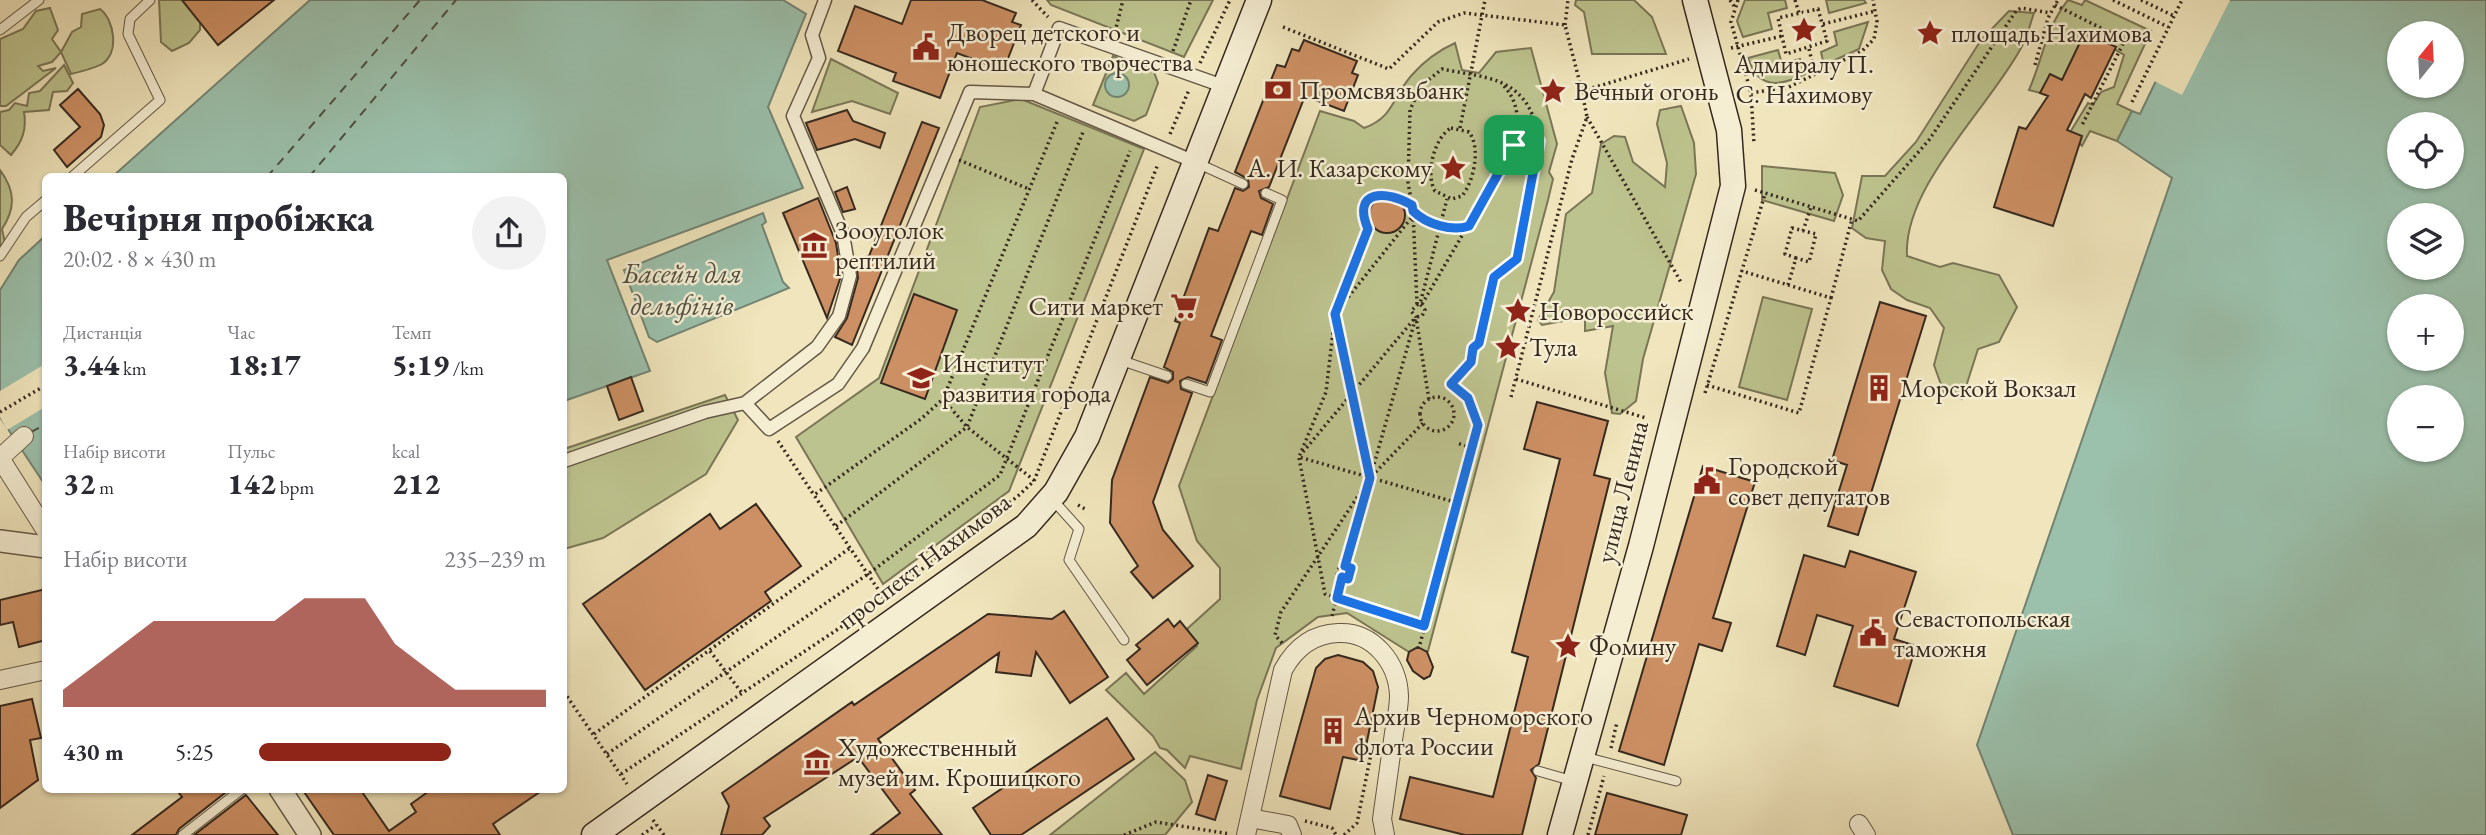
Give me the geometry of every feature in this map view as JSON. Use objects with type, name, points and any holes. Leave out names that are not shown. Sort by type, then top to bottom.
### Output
[{"type":"main road","name":"проспект Нахимова","points":[[594,835],[1026,526],[1047,490],[1087,437],[1259,0]]},
{"type":"main road","points":[[1695,0],[1730,130],[1744,159]]},
{"type":"main road","name":"улица Ленина","points":[[1560,835],[1640,546],[1733,186],[1744,159]]},
{"type":"street","points":[[567,460],[705,412],[745,402],[817,347],[839,316],[850,276],[843,234],[793,116],[819,58],[812,35],[825,0]]},
{"type":"street","points":[[1034,94],[1059,28],[1223,86]]},
{"type":"street","points":[[745,402],[769,429],[838,384],[863,348],[970,92],[1034,94],[1195,162]]},
{"type":"street","points":[[24,436],[0,458],[42,525]]},
{"type":"street","points":[[0,541],[42,546]]},
{"type":"street","points":[[1292,835],[1287,825],[1248,826],[1283,670],[1291,655],[1304,643],[1320,635],[1348,633],[1367,640],[1382,651],[1393,667],[1399,696],[1382,820],[1385,835]]},
{"type":"street","points":[[0,680],[42,671]]},
{"type":"street","points":[[282,793],[310,835]]},
{"type":"lane","points":[[0,30],[39,0]]},
{"type":"lane","points":[[77,173],[160,100],[128,34],[130,19],[150,0]]},
{"type":"lane","points":[[1195,162],[1243,184]]},
{"type":"lane","points":[[1186,384],[1210,392],[1282,200],[1266,193]]},
{"type":"lane","points":[[0,256],[26,218],[42,204]]},
{"type":"lane","points":[[1119,359],[1167,376]]},
{"type":"lane","points":[[1047,490],[1079,529],[1069,560],[1124,640]]},
{"type":"lane","points":[[1580,755],[1676,781]]},
{"type":"lane","points":[[1538,771],[1573,781]]},
{"type":"lane","points":[[183,835],[237,793]]},
{"type":"path","points":[[1032,0],[1059,28]]},
{"type":"path","points":[[1111,47],[1123,0]]},
{"type":"path","points":[[1168,67],[1191,0]]},
{"type":"path","points":[[1047,490],[1163,149],[1230,0]]},
{"type":"path","points":[[1460,128],[1485,0]]},
{"type":"path","points":[[1568,0],[1564,25],[1587,117],[1682,284]]},
{"type":"path","points":[[1730,0],[1734,6]]},
{"type":"path","points":[[1738,0],[1731,22],[1751,93],[1744,159]]},
{"type":"path","points":[[1796,0],[1799,13]]},
{"type":"path","points":[[1751,93],[1790,87],[1863,51],[1874,39],[1873,0]]},
{"type":"path","points":[[2035,65],[2057,0]]},
{"type":"path","points":[[2113,0],[2169,27]]},
{"type":"path","points":[[2141,0],[2174,16]]},
{"type":"path","points":[[2133,102],[2181,1],[2174,0]]},
{"type":"path","points":[[2055,5],[2124,40],[2081,127]]},
{"type":"path","points":[[1755,179],[1755,192],[1858,221],[1928,140],[2017,12],[2021,8],[2051,13]]},
{"type":"path","points":[[1818,9],[1827,41],[1809,49],[1786,54],[1778,18],[1799,13],[1818,9]]},
{"type":"path","points":[[1823,24],[1875,11]]},
{"type":"path","points":[[1283,27],[1389,69],[1438,22],[1464,13],[1482,13],[1564,25]]},
{"type":"path","points":[[1731,48],[1782,36]]},
{"type":"path","points":[[1809,49],[1815,74]]},
{"type":"path","points":[[1582,91],[1693,58]]},
{"type":"path","points":[[1299,457],[1416,317],[1424,313],[1420,304],[1413,211],[1408,182],[1410,110],[1414,97],[1422,86],[1442,69],[1500,82],[1524,101],[1534,118],[1539,141],[1517,259],[1494,277],[1479,343],[1473,348],[1471,362],[1451,384],[1460,388],[1474,411],[1478,425],[1420,644]]},
{"type":"path","points":[[1500,82],[1513,98],[1518,118],[1514,138],[1503,165]]},
{"type":"path","points":[[814,495],[943,399],[1063,107]]},
{"type":"path","points":[[836,526],[967,427],[1089,117]]},
{"type":"path","points":[[1511,397],[1572,159],[1587,117]]},
{"type":"path","points":[[1460,128],[1474,138],[1476,154],[1465,193],[1458,198],[1447,199],[1435,191],[1430,180],[1436,144],[1444,132],[1460,128]]},
{"type":"path","points":[[1429,400],[1416,317],[1411,311],[1420,304],[1520,139],[1535,136],[1539,141]]},
{"type":"path","points":[[607,754],[724,671],[869,574],[1000,475],[1136,137]]},
{"type":"path","points":[[944,154],[1029,189]]},
{"type":"path","points":[[1412,205],[1389,193],[1373,195],[1367,201],[1363,218],[1368,229],[1335,314],[1326,392],[1299,457],[1325,594],[1336,600],[1424,626]]},
{"type":"path","points":[[1703,398],[1765,194]]},
{"type":"path","points":[[1420,304],[1447,199]]},
{"type":"path","points":[[1803,231],[1811,207]]},
{"type":"path","points":[[1413,211],[1440,225],[1462,229],[1469,226]]},
{"type":"path","points":[[1335,314],[1406,228],[1413,211]]},
{"type":"path","points":[[1707,385],[1799,413],[1852,219]]},
{"type":"path","points":[[1792,228],[1816,234],[1809,261],[1796,258],[1785,254],[1792,228]]},
{"type":"path","points":[[1788,285],[1796,258]]},
{"type":"path","points":[[1742,271],[1831,298]]},
{"type":"path","points":[[1335,314],[1370,478]]},
{"type":"path","points":[[1334,610],[1342,577],[1348,579],[1351,568],[1345,566],[1416,317]]},
{"type":"path","points":[[1516,379],[1646,418]]},
{"type":"path","points":[[0,412],[42,387]]},
{"type":"path","points":[[943,399],[967,427],[1006,459],[1047,490],[1087,510]]},
{"type":"path","points":[[1445,399],[1453,407],[1454,418],[1447,428],[1437,431],[1423,424],[1421,408],[1429,400],[1445,399]]},
{"type":"path","points":[[1283,644],[1275,635],[1281,612],[1370,478],[1423,424]]},
{"type":"path","points":[[1457,443],[1472,448]]},
{"type":"path","points":[[780,444],[884,598]]},
{"type":"path","points":[[1299,457],[1458,503]]},
{"type":"path","points":[[621,774],[884,598],[1018,496],[1047,490]]},
{"type":"path","points":[[594,734],[850,548]]},
{"type":"path","points":[[710,651],[742,693]]},
{"type":"path","points":[[567,696],[628,786]]},
{"type":"path","points":[[1344,835],[1357,823],[1368,764]]},
{"type":"path","points":[[652,819],[664,835]]},
{"type":"path","points":[[1124,835],[1156,822],[1235,835]]},
{"type":"path","points":[[642,835],[656,825]]},
{"type":"shaded area","points":[[159,0],[182,0],[200,22],[200,30],[189,43],[172,51],[161,42]]},
{"type":"shaded area","points":[[1047,0],[1213,0],[1184,57],[1051,5]]},
{"type":"shaded area","points":[[1576,0],[1634,0],[1652,17],[1666,54],[1592,54],[1584,12],[1575,5]]},
{"type":"shaded area","points":[[1745,0],[1785,0],[1787,8],[1768,13],[1772,29],[1743,37],[1737,21]]},
{"type":"shaded area","points":[[1826,0],[1864,0],[1866,3],[1829,13]]},
{"type":"shaded area","points":[[2068,0],[2082,5],[2085,0],[2151,31],[2117,104],[2132,111],[2117,141],[2090,131],[2082,146],[2069,134],[2088,103],[2093,105],[2101,92],[2114,87],[2124,55],[2085,32],[2062,80],[2050,74],[2041,93],[2029,90],[2050,32]]},
{"type":"shaded area","points":[[50,8],[58,30],[52,39],[61,52],[52,62],[38,66],[43,71],[56,68],[6,106],[0,106],[0,39],[23,29],[36,11]]},
{"type":"shaded area","points":[[100,9],[105,14],[113,36],[108,59],[102,64],[71,74],[61,52],[72,32],[81,27],[82,14]]},
{"type":"shaded area","points":[[2009,11],[2034,13],[2023,44],[1933,176],[1918,203],[1909,230],[1907,256],[1940,267],[1953,263],[1999,275],[2017,307],[1999,342],[1978,349],[1962,399],[1944,393],[1934,365],[1944,328],[1930,308],[1907,300],[1891,289],[1882,270],[1885,241],[1866,238],[1852,228],[1862,176],[1885,176],[1916,142],[1981,40]]},
{"type":"shaded area","points":[[1868,22],[1859,49],[1824,65],[1821,52],[1837,45],[1834,32]]},
{"type":"shaded area","points":[[1455,43],[1462,70],[1479,73],[1496,52],[1531,48],[1557,144],[1549,172],[1553,179],[1548,200],[1428,651],[1409,652],[1347,613],[1318,617],[1276,648],[1257,700],[1241,769],[1190,756],[1185,768],[1167,750],[1160,748],[1153,736],[1106,690],[1126,673],[1144,694],[1197,646],[1187,629],[1220,599],[1220,568],[1197,541],[1179,486],[1320,111],[1354,121],[1364,128],[1374,124],[1387,113],[1405,84],[1421,66]]},
{"type":"shaded area","points":[[1778,50],[1782,64],[1800,59],[1805,74],[1778,83],[1764,80],[1757,75],[1748,58]]},
{"type":"shaded area","points":[[1113,56],[1154,72],[1158,83],[1146,115],[1134,121],[1093,105]]},
{"type":"shaded area","points":[[831,59],[898,93],[890,114],[852,101],[812,112]]},
{"type":"shaded area","points":[[64,65],[73,83],[67,91],[53,92],[49,110],[24,112],[23,135],[11,155],[0,145],[0,112],[9,110],[15,103],[27,106],[29,93],[40,91]]},
{"type":"shaded area","points":[[1021,99],[1144,149],[1009,491],[883,584],[796,437],[879,378],[980,107]]},
{"type":"shaded area","points":[[1681,106],[1694,143],[1696,174],[1643,359],[1636,401],[1620,414],[1612,413],[1605,373],[1613,326],[1585,331],[1585,317],[1542,325],[1538,320],[1554,292],[1566,214],[1592,193],[1601,144],[1614,136],[1625,137],[1633,162],[1665,187],[1667,163],[1657,124],[1660,110]]},
{"type":"shaded area","points":[[1762,166],[1835,173],[1843,195],[1834,221],[1762,200]]},
{"type":"shaded area","points":[[0,170],[9,185],[12,199],[10,214],[2,229],[5,243],[0,251]]},
{"type":"shaded area","points":[[1763,297],[1812,309],[1787,400],[1739,387]]},
{"type":"shaded area","points":[[725,395],[738,420],[706,474],[603,538],[567,548],[567,448]]},
{"type":"shaded area","points":[[1155,752],[1185,780],[1192,802],[1165,835],[1050,835]]},
{"type":"water","points":[[310,0],[783,0],[806,14],[768,107],[803,188],[607,260],[650,371],[567,400],[567,173],[116,173]]},
{"type":"water","points":[[2195,0],[2486,0],[2486,835],[2013,835],[1977,745],[2172,178],[2117,141],[2132,111],[2140,114]]},
{"type":"water","points":[[1117,73],[1126,76],[1129,85],[1126,94],[1117,97],[1108,94],[1105,85],[1108,76]]},
{"type":"water","name":"Басейн для дельфiнiв","points":[[763,213],[766,222],[762,225],[783,282],[789,288],[657,342],[649,337],[624,270]]},
{"type":"water","points":[[42,239],[42,480],[0,417],[0,290],[19,260]]},
{"type":"pier","points":[[2191,0],[2230,0],[2182,95],[2152,80]]},
{"type":"pier","points":[[42,366],[42,409],[7,430],[0,417],[0,391]]},
{"type":"building","points":[[182,0],[274,0],[218,45]]},
{"type":"building","name":"Дворец детского и юношеского творчества","points":[[911,0],[982,0],[1016,13],[1012,22],[1021,25],[1007,61],[998,58],[994,67],[957,53],[940,98],[893,81],[896,73],[838,51],[855,6],[902,24]]},
{"type":"building","points":[[2085,32],[2116,47],[2091,98],[2085,94],[2067,130],[2082,136],[2053,226],[1994,207],[2019,127],[2026,129],[2048,96],[2040,93],[2050,74],[2062,80]]},
{"type":"building","points":[[1304,40],[1357,61],[1352,73],[1358,75],[1344,111],[1305,96],[1269,187],[1259,191],[1261,198],[1273,204],[1262,235],[1251,231],[1211,336],[1222,340],[1206,383],[1188,377],[1180,381],[1181,389],[1192,393],[1153,502],[1163,530],[1193,566],[1153,598],[1131,572],[1138,566],[1110,523],[1112,480],[1150,377],[1168,383],[1173,379],[1173,372],[1164,367],[1180,323],[1175,321],[1209,228],[1218,231],[1235,188],[1243,191],[1249,187],[1248,179],[1235,172],[1277,65],[1285,67],[1292,49],[1299,51]]},
{"type":"building","points":[[78,89],[100,114],[104,125],[101,137],[67,167],[54,150],[80,127],[60,105]]},
{"type":"building","points":[[847,110],[853,121],[885,133],[880,148],[855,139],[817,150],[806,123]]},
{"type":"building","points":[[922,122],[939,128],[852,345],[835,337],[847,318],[858,278],[856,261],[869,256]]},
{"type":"building","points":[[847,187],[855,209],[843,212],[835,192]]},
{"type":"building","points":[[1387,197],[1400,202],[1405,215],[1400,228],[1387,233],[1374,228],[1369,215],[1374,202]]},
{"type":"building","points":[[818,198],[836,243],[841,276],[827,318],[783,213]]},
{"type":"building","points":[[914,294],[957,310],[925,399],[881,383]]},
{"type":"building","name":"Морской Вокзал","points":[[1880,302],[1926,316],[1858,535],[1828,526],[1847,465],[1832,460]]},
{"type":"building","points":[[631,377],[643,411],[619,420],[607,386]]},
{"type":"building","points":[[1537,402],[1608,421],[1594,475],[1610,479],[1539,764],[1531,770],[1536,778],[1522,835],[1465,835],[1400,819],[1410,777],[1493,797],[1528,657],[1512,652],[1560,459],[1524,449]]},
{"type":"building","points":[[1703,466],[1755,482],[1713,618],[1731,623],[1722,651],[1699,644],[1664,765],[1619,751]]},
{"type":"building","points":[[756,504],[801,566],[765,592],[771,601],[645,690],[583,604],[710,514],[720,529]]},
{"type":"building","name":"Севастопольская таможня","points":[[1850,551],[1916,572],[1894,639],[1916,646],[1898,706],[1834,686],[1853,626],[1817,615],[1805,655],[1777,646],[1804,555],[1845,567]]},
{"type":"building","points":[[42,590],[42,641],[19,647],[13,622],[0,625],[0,600]]},
{"type":"building","points":[[1064,611],[1108,677],[1070,703],[1036,652],[1031,676],[996,672],[999,653],[878,739],[915,790],[910,794],[942,835],[871,835],[900,813],[858,757],[764,818],[770,826],[762,835],[721,835],[729,806],[722,793],[852,702],[854,705],[988,614],[1052,619]]},
{"type":"building","points":[[1168,619],[1174,627],[1180,621],[1198,643],[1147,685],[1127,660],[1140,649],[1136,645]]},
{"type":"building","points":[[1418,647],[1427,652],[1433,667],[1430,676],[1424,679],[1413,671],[1407,660],[1409,652]]},
{"type":"building","name":"Архив Черноморского флота России","points":[[1338,655],[1363,662],[1373,671],[1378,687],[1363,761],[1343,757],[1330,809],[1280,796],[1316,668],[1325,659]]},
{"type":"building","points":[[32,699],[41,738],[30,740],[38,780],[0,808],[0,706]]},
{"type":"building","points":[[1107,718],[1134,759],[1021,835],[991,835],[973,808]]},
{"type":"building","points":[[1208,775],[1227,781],[1215,820],[1196,814]]},
{"type":"building","points":[[179,793],[225,793],[179,829],[176,835],[132,835],[182,797]]},
{"type":"building","points":[[305,793],[363,793],[389,831],[416,812],[411,804],[426,793],[538,793],[493,824],[500,835],[334,835]]},
{"type":"building","points":[[1607,793],[1687,815],[1681,835],[1595,835]]},
{"type":"building","points":[[246,795],[278,835],[194,835]]},
{"type":"ferry route","points":[[270,173],[420,0]]},
{"type":"ferry route","points":[[312,173],[456,0]]},
{"type":"ferry route","points":[[31,432],[42,426]]},
{"type":"place","name":"Адмиралу П. С. Нахимову","points":[[1804,30]]},
{"type":"place","name":"площадь Нахимова","points":[[1930,33]]},
{"type":"place","name":"Дворец детского и юношеского творчества","points":[[926,47]]},
{"type":"place","name":"Промсвязьбанк","points":[[1278,90]]},
{"type":"place","name":"Вечный огонь","points":[[1553,91]]},
{"type":"place","name":"А. И. Казарскому","points":[[1453,168]]},
{"type":"place","name":"Зооуголок рептилий","points":[[814,245]]},
{"type":"place","name":"Сити маркет","points":[[1184,306]]},
{"type":"place","name":"Новороссийск","points":[[1518,311]]},
{"type":"place","name":"Тула","points":[[1508,347]]},
{"type":"place","name":"Институт развития города","points":[[921,378]]},
{"type":"place","name":"Морской Вокзал","points":[[1879,388]]},
{"type":"place","name":"Городской совет депутатов","points":[[1707,481]]},
{"type":"place","name":"Севастопольская таможня","points":[[1873,633]]},
{"type":"place","name":"Фомину","points":[[1568,646]]},
{"type":"place","name":"Архив Черноморского флота России","points":[[1333,731]]},
{"type":"place","name":"Художественный музей им. Крошицкого","points":[[817,762]]},
{"type":"route","points":[[1528,135],[1535,136],[1539,141],[1517,259],[1513,265],[1503,268],[1494,277],[1479,343],[1473,348],[1471,362],[1451,384],[1460,388],[1468,398],[1478,425],[1424,626],[1337,598],[1342,577],[1348,579],[1351,568],[1345,566],[1370,478],[1335,314],[1368,229],[1363,218],[1364,210],[1373,195],[1396,195],[1412,205],[1413,211],[1419,216],[1449,228],[1462,229],[1469,226],[1477,214],[1514,145],[1528,135]]}]
